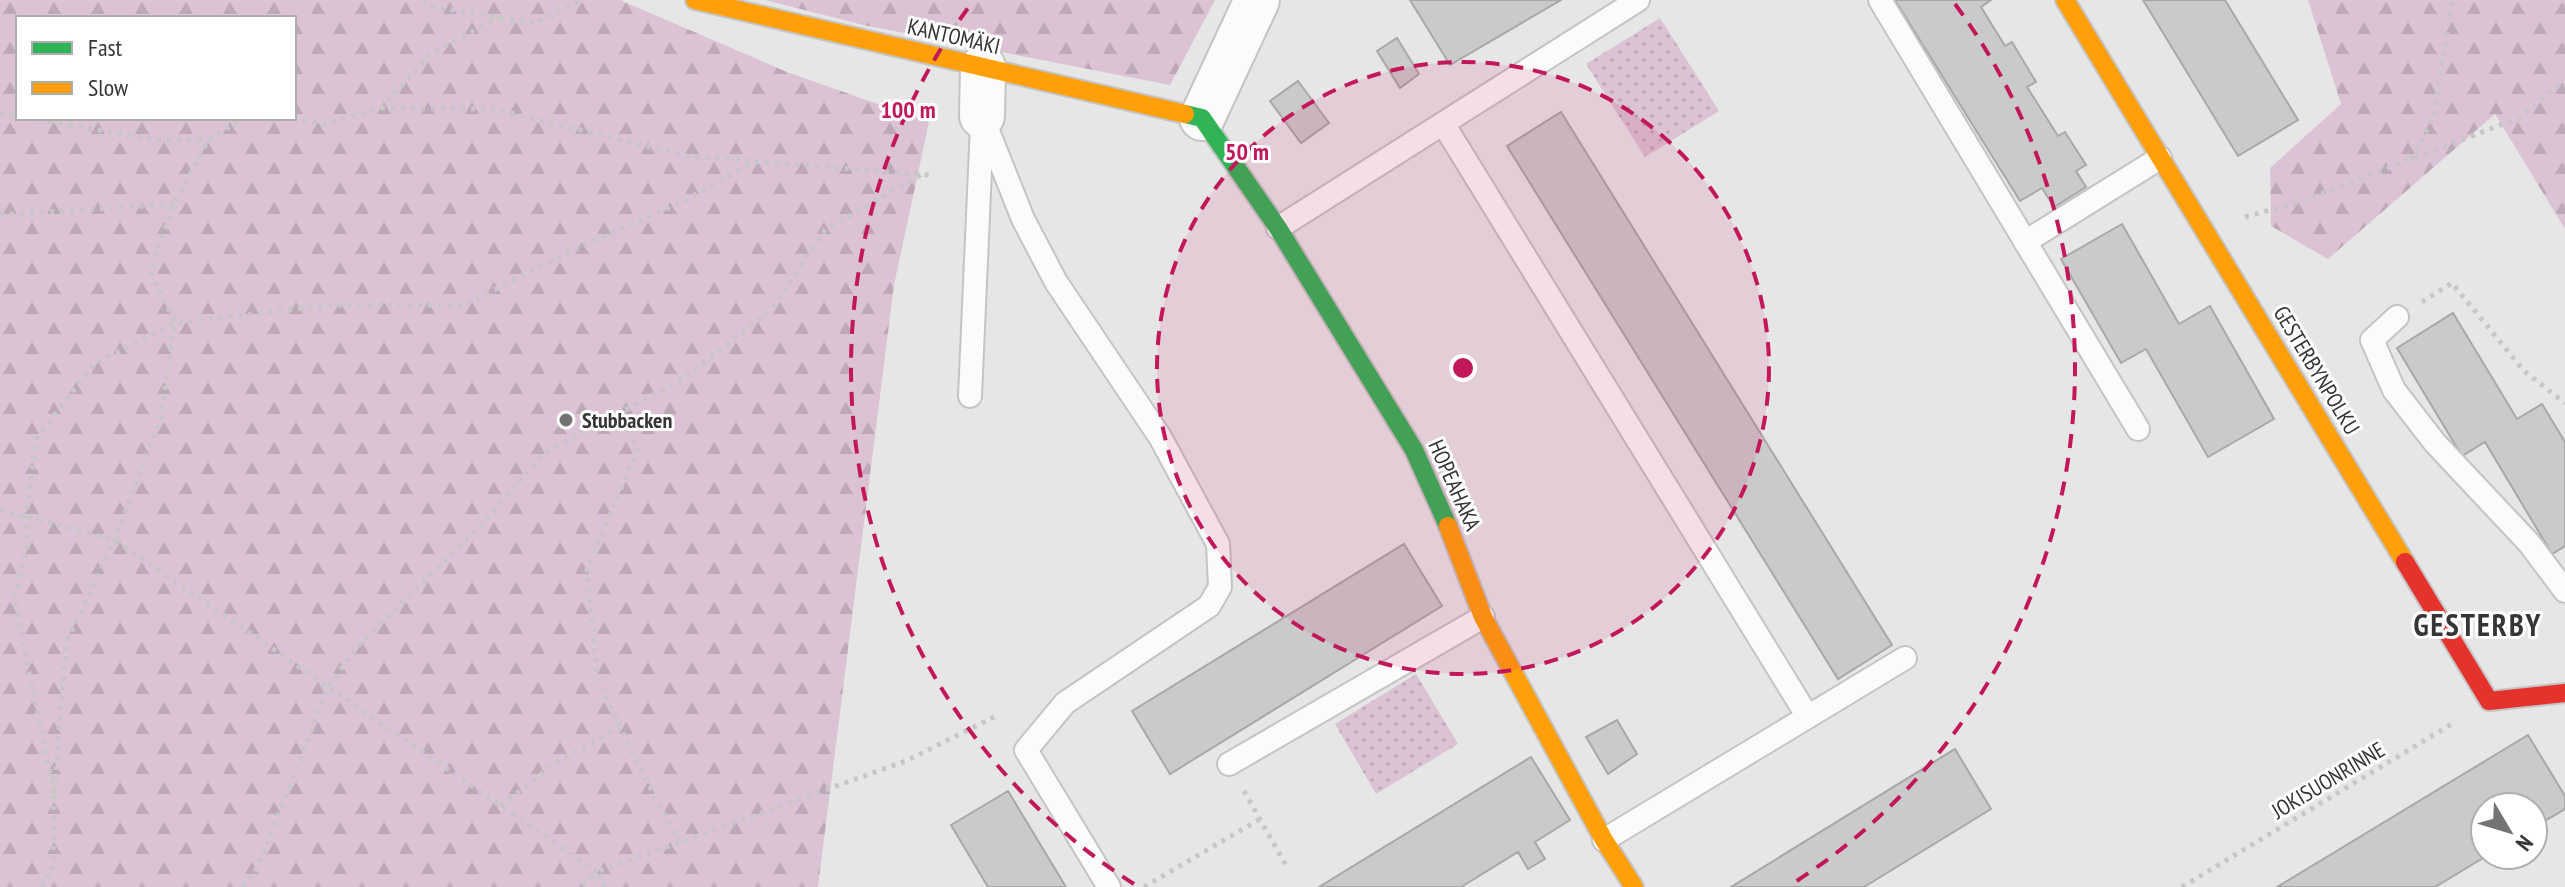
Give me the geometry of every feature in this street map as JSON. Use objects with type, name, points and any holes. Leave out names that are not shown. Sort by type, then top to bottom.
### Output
[{"type":"street","name":"KANTOMÄKI","points":[[695,0],[1202,118]]},
{"type":"street","points":[[1202,118],[1257,0]]},
{"type":"street","name":"GESTERBYNPOLKU","points":[[2065,0],[2489,701]]},
{"type":"street","points":[[982,116],[983,67]]},
{"type":"street","name":"HOPEAHAKA","points":[[1202,118],[1278,228],[1414,450],[1435,491],[1483,617],[1604,840],[1634,887]]},
{"type":"street","points":[[2489,701],[2565,693]]},
{"type":"lane","points":[[1278,228],[1638,0]]},
{"type":"lane","points":[[1880,0],[2138,429]]},
{"type":"lane","points":[[970,396],[982,116]]},
{"type":"lane","points":[[982,116],[1023,219],[1056,282],[1160,437],[1218,544],[1220,587],[1209,606],[1065,703],[1026,750],[1109,887]]},
{"type":"lane","points":[[1444,125],[1808,717]]},
{"type":"lane","points":[[2025,242],[2160,158]]},
{"type":"lane","points":[[2397,317],[2372,340],[2394,390],[2435,443],[2529,543],[2565,591]]},
{"type":"lane","points":[[1229,764],[1483,617]]},
{"type":"lane","points":[[1604,840],[1905,658]]},
{"type":"path","points":[[423,0],[433,7],[535,23],[581,0]]},
{"type":"path","points":[[2411,159],[2434,117],[2452,0]]},
{"type":"path","points":[[381,108],[431,53],[500,17]]},
{"type":"path","points":[[2204,229],[2299,202],[2519,118],[2565,80]]},
{"type":"path","points":[[296,119],[323,124],[381,108],[494,109],[687,156],[930,175]]},
{"type":"path","points":[[41,120],[156,140],[209,139],[241,120]]},
{"type":"path","points":[[42,887],[53,867],[54,793],[66,643],[115,540],[161,416],[175,323],[150,271],[174,204],[209,139]]},
{"type":"path","points":[[54,793],[14,598],[28,544],[26,516],[36,439],[94,364],[175,323],[329,305],[464,305],[569,252],[684,201],[756,161]]},
{"type":"path","points":[[242,887],[258,867],[328,687],[355,649],[486,520],[544,453],[681,380],[772,309],[825,230],[922,174]]},
{"type":"path","points":[[0,215],[174,204]]},
{"type":"path","points":[[2397,317],[2452,283],[2524,371],[2565,403]]},
{"type":"path","points":[[623,411],[637,450],[587,570],[597,675],[679,842]]},
{"type":"path","points":[[0,510],[115,540],[597,872],[605,887]]},
{"type":"path","name":"JOKISUONRINNE","points":[[2182,887],[2489,701]]},
{"type":"path","points":[[581,887],[597,872],[906,761],[994,717]]},
{"type":"path","points":[[501,806],[552,765],[620,727]]},
{"type":"path","points":[[1229,764],[1287,867]]},
{"type":"path","points":[[1144,887],[1260,819]]},
{"type":"green space","points":[[0,0],[620,0],[787,72],[929,122],[894,285],[818,887],[0,887]]},
{"type":"green space","points":[[765,0],[1215,0],[1170,85],[863,25]]},
{"type":"green space","points":[[2308,0],[2565,0],[2565,229],[2495,114],[2328,259],[2271,226],[2270,168],[2341,104]]},
{"type":"green space","points":[[1660,18],[1719,111],[1645,157],[1586,64]]},
{"type":"green space","points":[[1416,674],[1458,744],[1376,794],[1335,724]]},
{"type":"building","points":[[1410,0],[1561,0],[1450,65]]},
{"type":"building","points":[[1895,0],[1991,0],[1981,7],[2005,46],[2012,42],[2036,82],[2027,87],[2058,136],[2065,132],[2086,165],[2076,171],[2086,187],[2054,207],[2042,188],[2020,201]]},
{"type":"building","points":[[2143,0],[2225,0],[2298,120],[2238,156]]},
{"type":"building","points":[[1397,38],[1419,74],[1400,88],[1377,51]]},
{"type":"building","points":[[1298,81],[1329,123],[1301,143],[1270,101]]},
{"type":"building","points":[[1561,112],[1892,645],[1838,679],[1507,146]]},
{"type":"building","points":[[2122,224],[2179,324],[2210,306],[2274,419],[2208,457],[2146,349],[2121,363],[2061,259]]},
{"type":"building","points":[[2453,313],[2517,419],[2542,404],[2565,442],[2565,546],[2552,554],[2485,442],[2462,456],[2397,348]]},
{"type":"building","points":[[1404,544],[1442,606],[1170,774],[1132,711]]},
{"type":"building","points":[[1617,720],[1637,754],[1608,774],[1586,737]]},
{"type":"building","points":[[2528,735],[2565,796],[2565,809],[2549,818],[2549,791],[2469,791],[2469,866],[2435,887],[2277,887]]},
{"type":"building","points":[[1955,749],[1991,809],[1864,887],[1731,887]]},
{"type":"building","points":[[1531,757],[1570,820],[1535,842],[1545,859],[1528,869],[1518,852],[1461,887],[1319,887]]},
{"type":"building","points":[[1008,791],[1066,887],[988,887],[951,825]]},
{"type":"traffic: fast","points":[[1185,114],[1202,118],[1278,228],[1414,450],[1448,526]]},
{"type":"traffic: slow","points":[[695,0],[1185,114]]},
{"type":"traffic: slow","points":[[2065,0],[2405,562]]},
{"type":"traffic: slow","points":[[1448,526],[1483,617],[1604,840],[1634,887]]},
{"type":"traffic: jam","points":[[2405,562],[2489,701],[2565,693]]},
{"type":"place","name":"Stubbacken","points":[[566,420]]},
{"type":"district","name":"GESTERBY","points":[[2478,624]]}]
